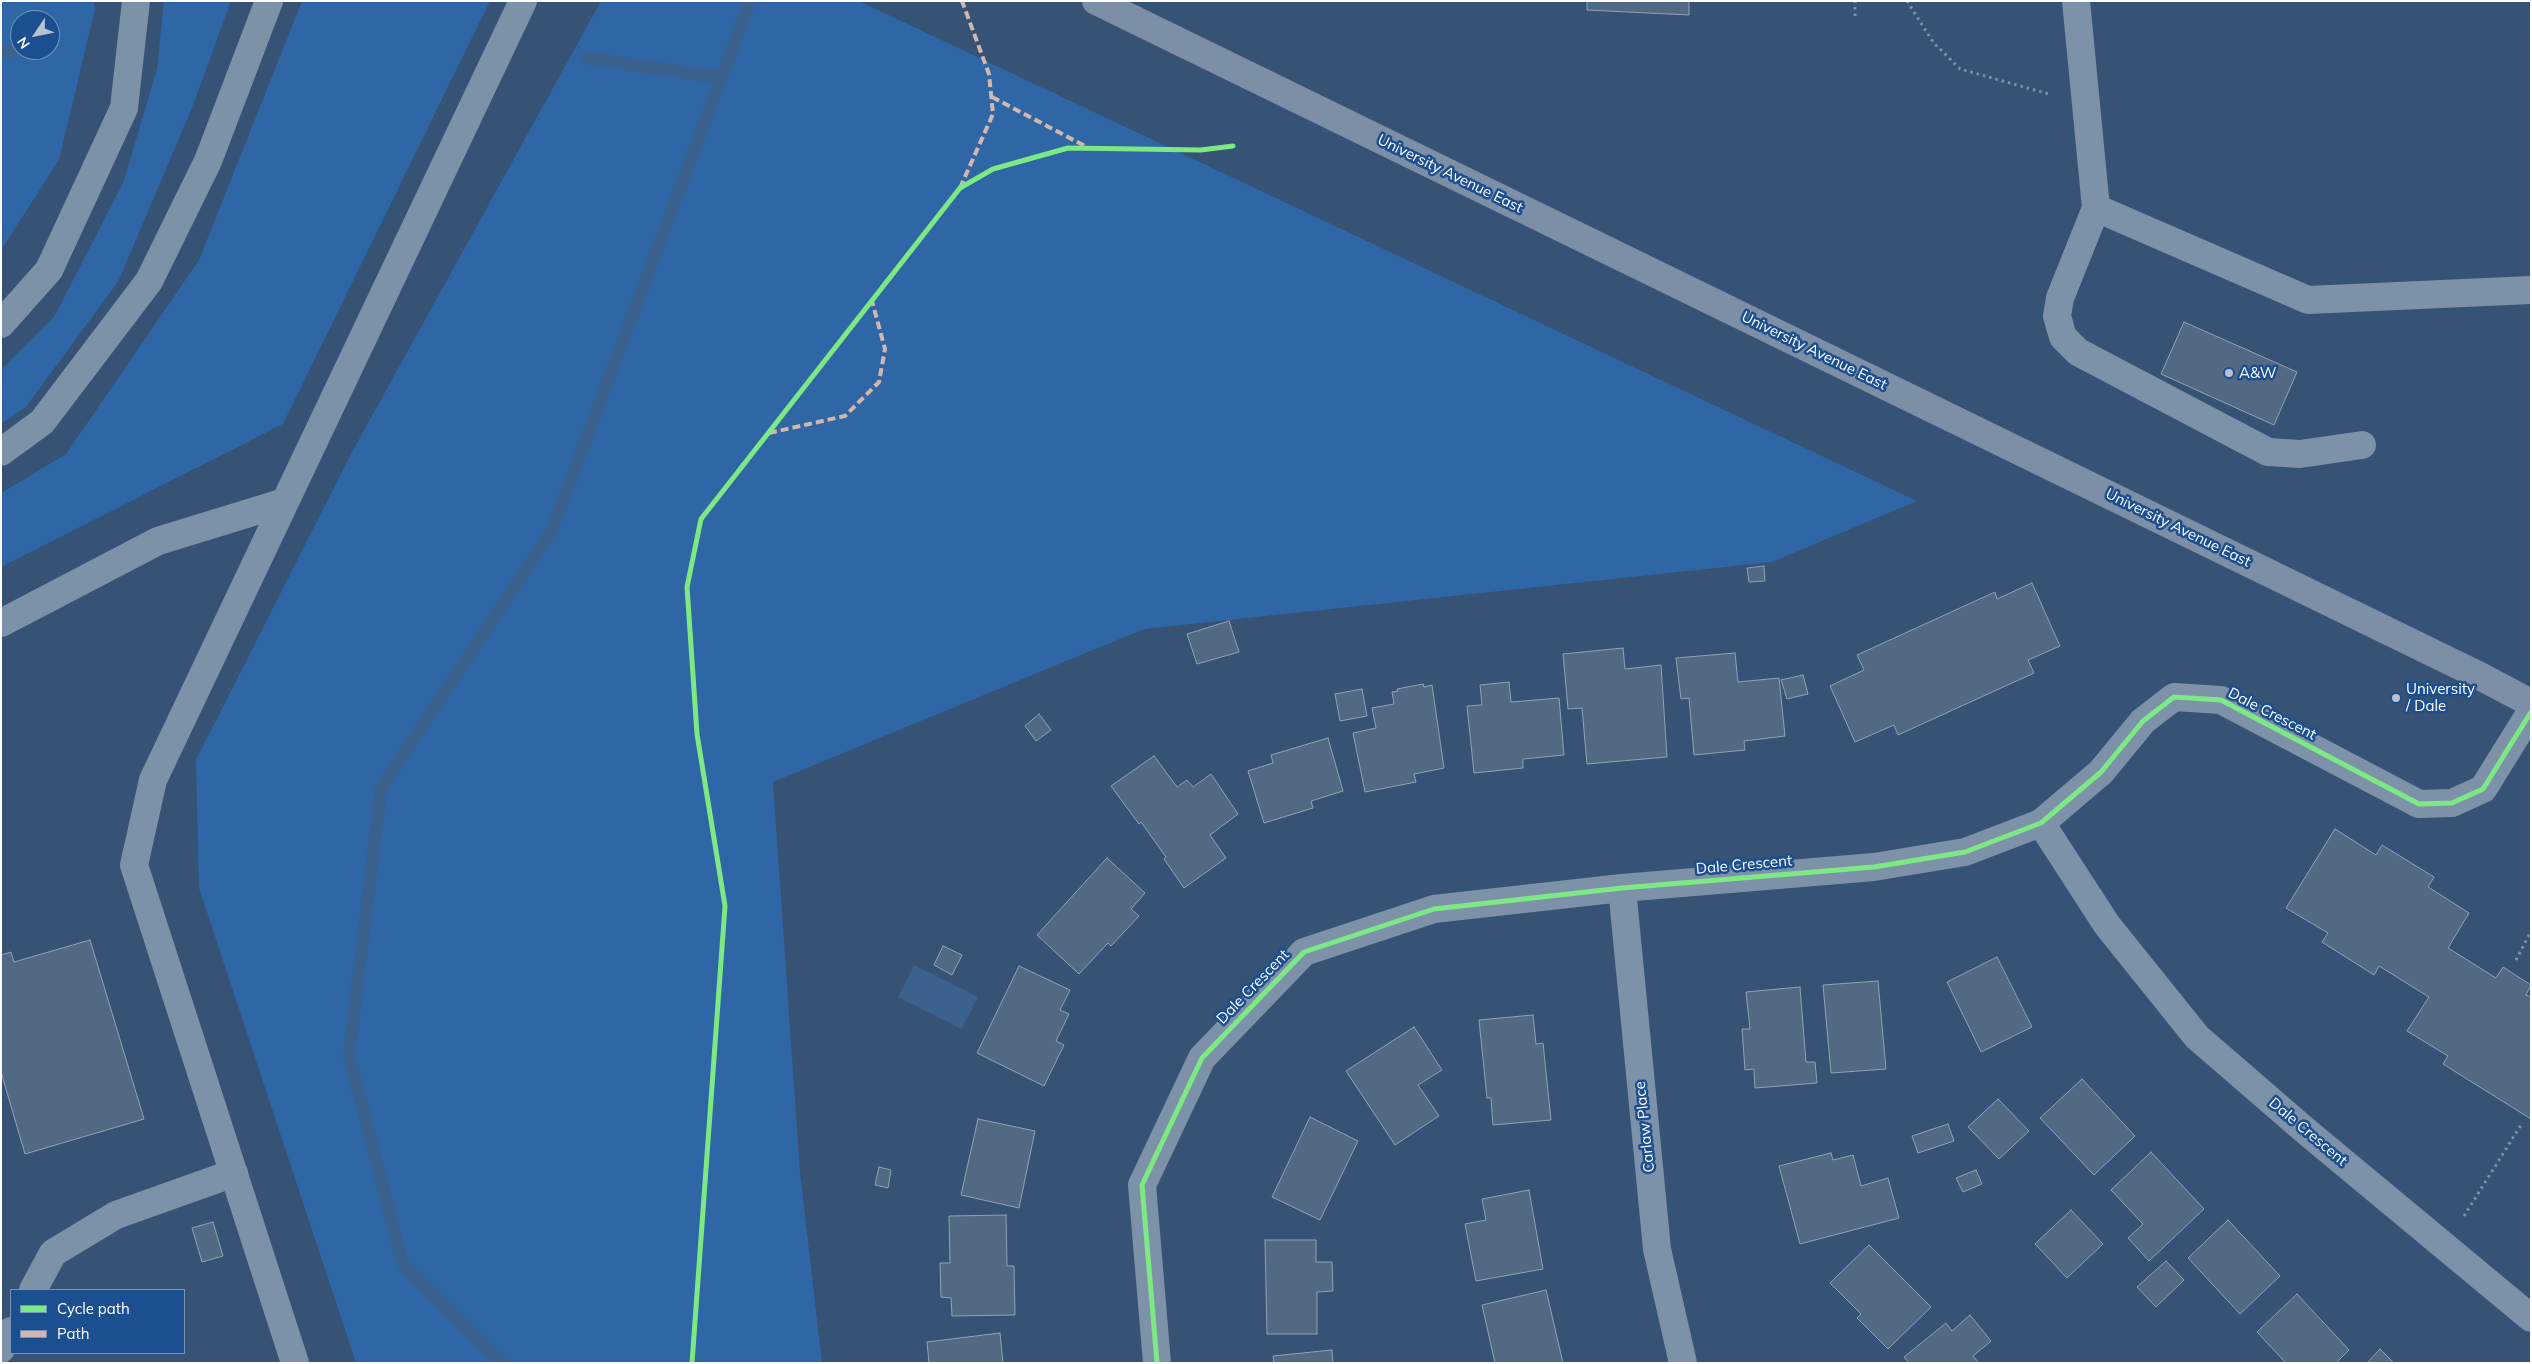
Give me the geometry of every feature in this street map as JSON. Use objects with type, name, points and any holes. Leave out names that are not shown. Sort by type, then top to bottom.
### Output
[{"type":"highway","points":[[1,324],[49,270],[124,108],[136,1]]},
{"type":"highway","points":[[1,452],[42,422],[149,280],[208,161],[269,1]]},
{"type":"main road","name":"University Avenue East","points":[[1096,1],[2476,674],[2531,703]]},
{"type":"street","points":[[295,1363],[134,865],[152,780],[523,1]]},
{"type":"street","points":[[2076,1],[2096,208],[2060,298],[2057,316],[2063,337],[2078,352],[2268,452],[2300,454],[2362,445]]},
{"type":"street","points":[[2096,208],[2308,300],[2531,290]]},
{"type":"street","points":[[1,622],[158,541],[285,502]]},
{"type":"street","name":"Dale Crescent","points":[[1157,1363],[1142,1185],[1202,1058],[1304,952],[1434,909],[1622,888],[1874,867],[1965,852],[2042,823],[2101,772],[2143,721],[2174,697],[2221,700],[2419,804],[2452,803],[2483,789],[2531,712]]},
{"type":"street","name":"Dale Crescent","points":[[2042,823],[2107,925],[2197,1037],[2307,1132],[2531,1318]]},
{"type":"street","name":"Carlaw Place","points":[[1622,888],[1657,1249],[1683,1363]]},
{"type":"street","points":[[34,1289],[53,1253],[116,1215],[234,1173]]},
{"type":"street","points":[[1,1350],[10,1333]]},
{"type":"path","points":[[1854,16],[1855,1]]},
{"type":"path","points":[[1907,1],[1933,42],[1960,68],[2086,105]]},
{"type":"path","points":[[2516,960],[2531,931]]},
{"type":"path","points":[[2445,1246],[2521,1125]]},
{"type":"shaded area","points":[[1,1],[94,1],[95,9],[59,160],[1,250]]},
{"type":"shaded area","points":[[164,1],[231,1],[192,108],[118,282],[25,408],[1,424],[1,370],[54,317],[123,183],[157,69]]},
{"type":"shaded area","points":[[302,1],[490,1],[283,424],[1,567],[1,493],[66,454],[199,260]]},
{"type":"shaded area","points":[[601,1],[859,1],[1917,501],[1772,562],[1144,629],[773,782],[800,1172],[822,1363],[356,1363],[199,888],[196,760],[352,452]]},
{"type":"shaded area","points":[[914,965],[978,997],[962,1029],[898,997]]},
{"type":"building","points":[[1587,1],[1689,1],[1689,15],[1587,10]]},
{"type":"building","name":"A&W","points":[[2184,322],[2297,372],[2274,425],[2161,374]]},
{"type":"building","points":[[1764,566],[1765,581],[1749,582],[1747,568]]},
{"type":"building","points":[[2032,583],[2060,646],[2028,660],[2034,673],[1898,735],[1894,725],[1855,742],[1830,686],[1864,670],[1857,655],[1995,592],[1997,599]]},
{"type":"building","points":[[1229,621],[1239,652],[1197,664],[1187,634]]},
{"type":"building","points":[[1623,648],[1625,669],[1661,665],[1667,757],[1587,764],[1582,708],[1568,709],[1563,654]]},
{"type":"building","points":[[1735,653],[1738,682],[1779,678],[1785,736],[1744,741],[1745,750],[1694,755],[1689,698],[1681,699],[1676,658]]},
{"type":"building","points":[[1803,675],[1808,694],[1787,699],[1781,680]]},
{"type":"building","points":[[1509,682],[1511,702],[1559,698],[1564,755],[1523,759],[1523,768],[1474,773],[1467,706],[1482,705],[1480,685]]},
{"type":"building","points":[[1423,684],[1424,687],[1432,685],[1444,768],[1414,774],[1416,782],[1365,792],[1353,733],[1376,728],[1372,708],[1394,704],[1392,692],[1398,691],[1397,689]]},
{"type":"building","points":[[1362,689],[1367,716],[1340,721],[1335,694]]},
{"type":"building","points":[[1039,714],[1051,730],[1036,741],[1025,726]]},
{"type":"building","points":[[1328,738],[1343,791],[1311,801],[1313,808],[1264,823],[1248,771],[1273,763],[1271,755]]},
{"type":"building","points":[[1154,756],[1177,787],[1187,780],[1193,787],[1211,774],[1238,814],[1210,835],[1226,858],[1184,888],[1164,859],[1166,857],[1141,822],[1139,824],[1111,786]]},
{"type":"building","points":[[2335,829],[2376,855],[2382,845],[2434,877],[2428,887],[2469,913],[2448,948],[2496,978],[2503,967],[2531,985],[2526,995],[2531,997],[2531,1119],[2443,1064],[2448,1056],[2407,1031],[2429,997],[2379,966],[2374,975],[2322,942],[2328,933],[2286,908]]},
{"type":"building","points":[[1107,858],[1145,893],[1131,909],[1139,916],[1111,946],[1108,943],[1079,974],[1037,935]]},
{"type":"building","points":[[90,940],[144,1119],[25,1154],[1,1072],[1,955],[11,952],[14,962]]},
{"type":"building","points":[[943,946],[962,955],[952,975],[934,965]]},
{"type":"building","points":[[1997,957],[2032,1027],[1981,1052],[1947,982]]},
{"type":"building","points":[[1019,966],[1070,990],[1060,1010],[1069,1014],[1056,1041],[1064,1045],[1044,1086],[977,1053]]},
{"type":"building","points":[[1878,981],[1886,1069],[1831,1073],[1823,985]]},
{"type":"building","points":[[1800,987],[1806,1062],[1815,1062],[1817,1083],[1755,1088],[1754,1069],[1745,1070],[1742,1029],[1750,1029],[1746,992]]},
{"type":"building","points":[[1533,1015],[1536,1044],[1543,1043],[1551,1120],[1493,1125],[1491,1098],[1487,1098],[1479,1020]]},
{"type":"building","points":[[1414,1027],[1442,1070],[1418,1085],[1439,1116],[1395,1145],[1346,1071]]},
{"type":"building","points":[[2082,1079],[2135,1136],[2094,1175],[2040,1118]]},
{"type":"building","points":[[1998,1099],[2029,1131],[1999,1159],[1968,1127]]},
{"type":"building","points":[[1310,1117],[1358,1141],[1320,1220],[1272,1197]]},
{"type":"building","points":[[978,1119],[1035,1131],[1019,1208],[961,1195]]},
{"type":"building","points":[[1948,1124],[1954,1141],[1918,1153],[1912,1136]]},
{"type":"building","points":[[2151,1152],[2204,1209],[2149,1261],[2128,1238],[2143,1224],[2111,1190]]},
{"type":"building","points":[[1831,1153],[1833,1160],[1853,1155],[1861,1186],[1888,1178],[1899,1218],[1800,1244],[1779,1166]]},
{"type":"building","points":[[879,1167],[891,1170],[888,1188],[875,1185]]},
{"type":"building","points":[[1976,1170],[1982,1184],[1963,1192],[1956,1178]]},
{"type":"building","points":[[1529,1190],[1543,1269],[1476,1281],[1465,1224],[1486,1220],[1482,1199]]},
{"type":"building","points":[[2071,1210],[2103,1244],[2067,1278],[2035,1244]]},
{"type":"building","points":[[1006,1215],[1007,1266],[1014,1266],[1015,1315],[952,1316],[951,1298],[941,1297],[940,1263],[950,1263],[949,1216]]},
{"type":"building","points":[[2228,1220],[2280,1276],[2240,1314],[2188,1258]]},
{"type":"building","points":[[213,1222],[223,1256],[202,1262],[192,1228]]},
{"type":"building","points":[[1265,1240],[1316,1240],[1316,1262],[1332,1262],[1333,1291],[1317,1292],[1317,1334],[1267,1334]]},
{"type":"building","points":[[1869,1245],[1931,1307],[1888,1349],[1857,1318],[1861,1314],[1830,1283]]},
{"type":"building","points":[[2166,1261],[2184,1280],[2156,1307],[2137,1287]]},
{"type":"building","points":[[1546,1290],[1563,1363],[1495,1363],[1482,1305]]},
{"type":"building","points":[[2297,1294],[2349,1350],[2336,1363],[2286,1363],[2257,1332]]},
{"type":"building","points":[[1970,1315],[1991,1341],[1973,1356],[1979,1363],[1909,1363],[1904,1357],[1946,1323],[1952,1331]]},
{"type":"building","points":[[1000,1333],[1003,1363],[929,1363],[927,1342]]},
{"type":"building","points":[[2380,1349],[2394,1363],[2367,1363]]},
{"type":"building","points":[[1332,1350],[1333,1363],[1274,1363],[1273,1356]]},
{"type":"waterway","points":[[501,1363],[403,1265],[349,1055],[381,788],[552,530],[750,1]]},
{"type":"waterway","points":[[1,52],[10,51]]},
{"type":"waterway","points":[[588,58],[721,78]]},
{"type":"marked path","points":[[960,188],[993,114],[989,74],[962,1]]},
{"type":"marked path","points":[[992,97],[1085,146]]},
{"type":"marked path","points":[[769,433],[845,416],[879,382],[885,349],[872,301]]},
{"type":"cycle path","points":[[692,1363],[725,906],[697,734],[687,587],[701,519],[960,188],[993,169],[1068,148],[1201,150],[1233,146]]},
{"type":"cycle path","points":[[1157,1363],[1142,1185],[1202,1058],[1304,952],[1434,909],[1622,888],[1874,867],[1965,852],[2041,823],[2101,772],[2143,721],[2174,697],[2221,700],[2419,804],[2452,803],[2483,789],[2531,712]]},
{"type":"place","name":"A&W","points":[[2229,373]]},
{"type":"place","name":"University / Dale","points":[[2396,698]]}]
